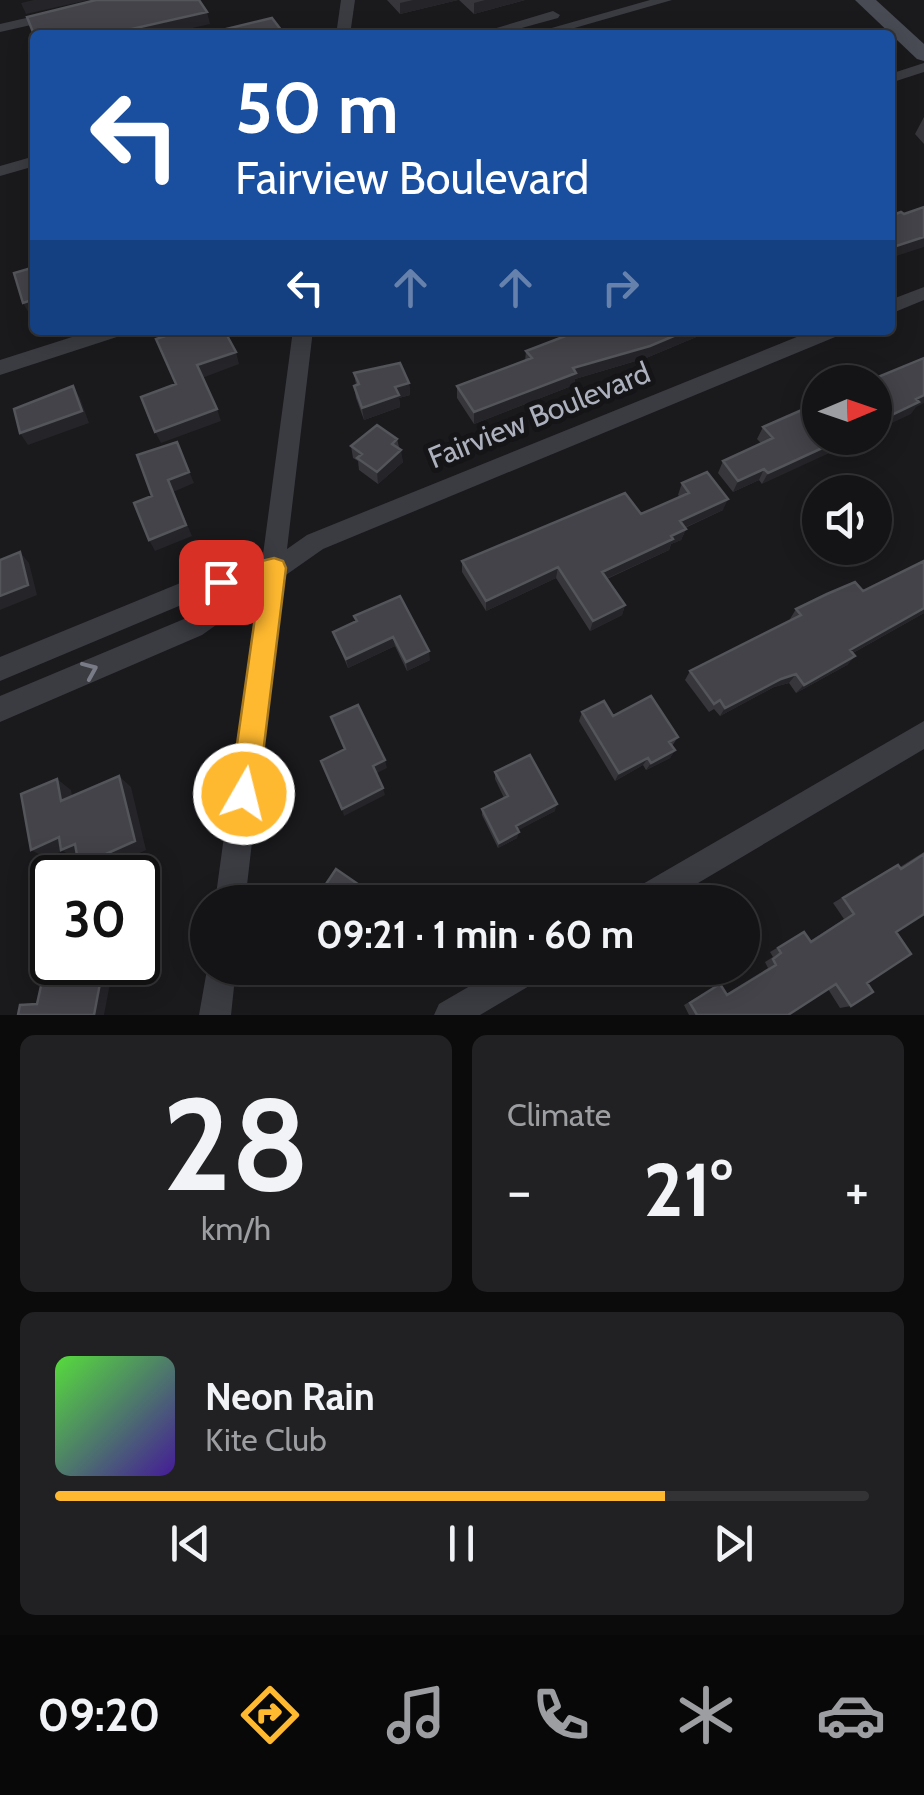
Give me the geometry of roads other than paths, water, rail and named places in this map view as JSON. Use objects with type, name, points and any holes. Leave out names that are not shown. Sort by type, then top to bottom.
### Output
[{"type":"main road","points":[[865,0],[924,55]]},
{"type":"street","points":[[344,30],[348,0]]},
{"type":"street","points":[[502,30],[611,5],[665,0]]},
{"type":"street","points":[[547,30],[611,5]]},
{"type":"street","points":[[0,28],[71,12]]},
{"type":"street","points":[[895,77],[924,68]]},
{"type":"street","points":[[0,171],[30,163]]},
{"type":"street","points":[[895,304],[924,293]]},
{"type":"street","points":[[0,368],[101,335]]},
{"type":"street","points":[[232,885],[302,335]]},
{"type":"street","name":"Fairview Boulevard","points":[[0,708],[193,626],[315,542],[821,335]]},
{"type":"street","name":"Fairview Boulevard","points":[[0,668],[195,588],[274,568]]},
{"type":"street","points":[[669,885],[924,734]]},
{"type":"street","points":[[215,1015],[219,985]]},
{"type":"street","points":[[450,1015],[501,985]]}]
